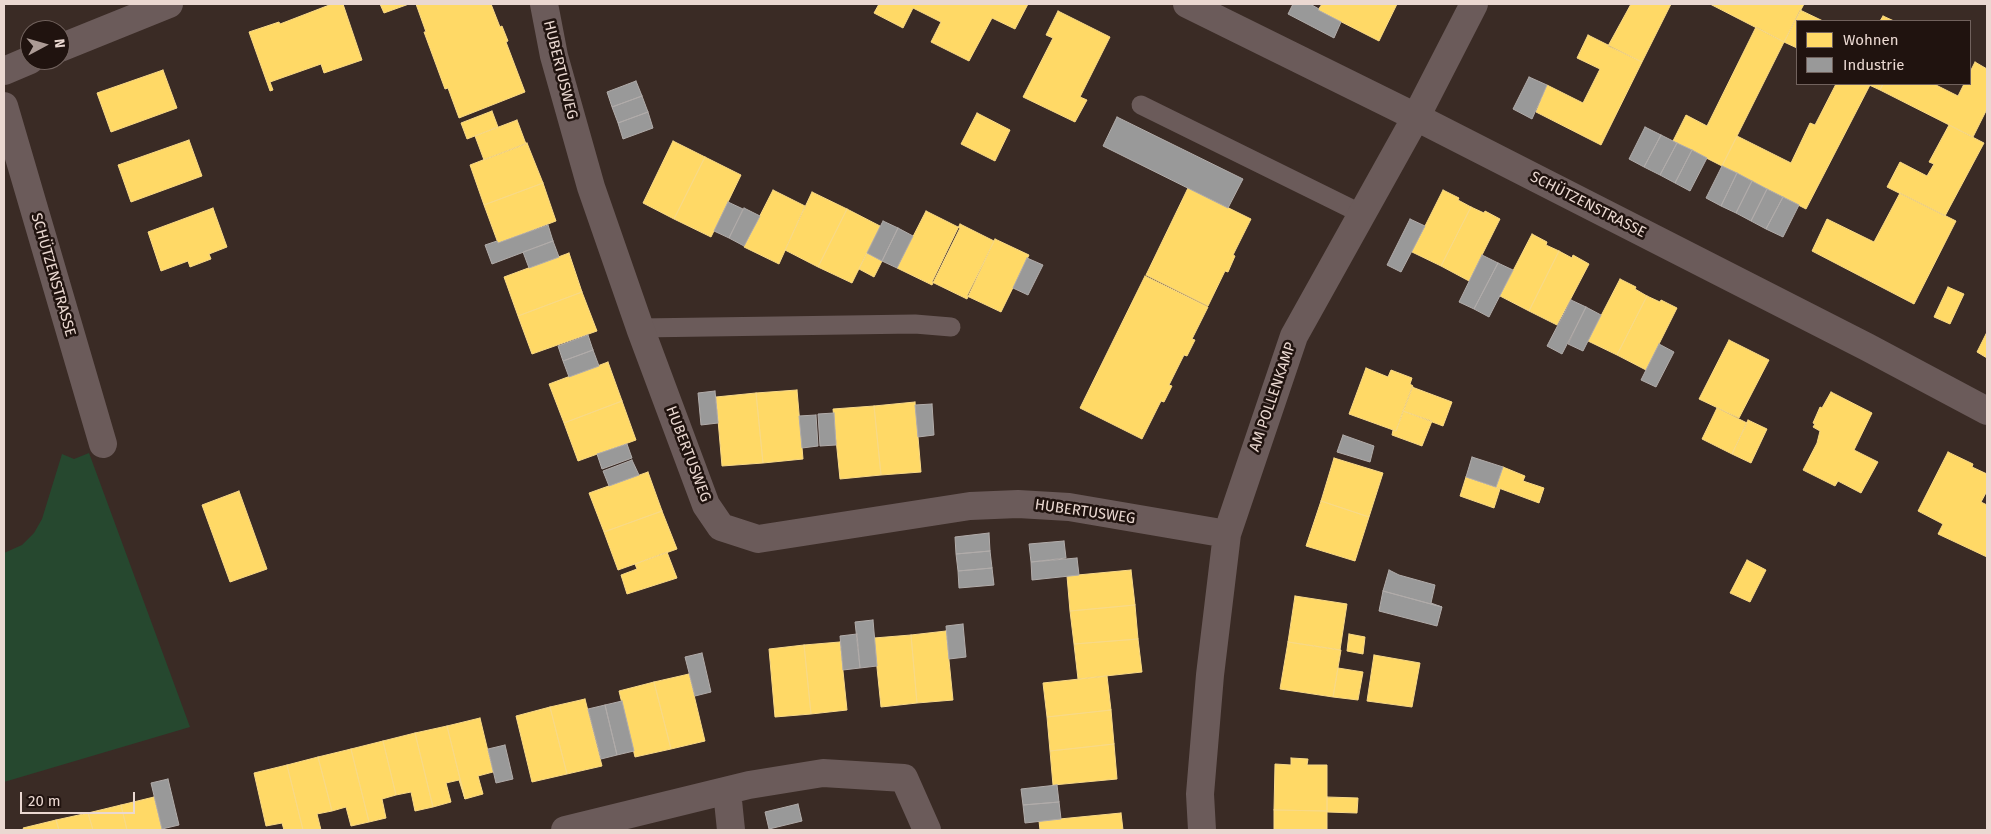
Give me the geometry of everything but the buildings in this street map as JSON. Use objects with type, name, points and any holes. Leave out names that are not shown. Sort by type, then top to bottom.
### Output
[{"type":"street","points":[[70,44],[169,4]]},
{"type":"street","name":"HUBERTUSWEG","points":[[544,4],[554,56],[591,187],[640,328],[706,505],[721,527],[758,539],[970,506],[1018,504],[1068,507],[1226,534]]},
{"type":"street","name":"SCHÜTZENSTRASSE","points":[[1187,4],[1416,117],[1859,342],[1987,411]]},
{"type":"street","name":"AM POLLENKAMP","points":[[1202,830],[1200,784],[1226,534],[1294,336],[1416,117],[1474,4]]},
{"type":"street","points":[[4,71],[20,64]]},
{"type":"street","name":"SCHÜTZENSTRASSE","points":[[4,106],[103,444]]},
{"type":"street","points":[[565,830],[727,791],[823,773],[904,778],[927,830]]},
{"type":"street","points":[[727,791],[731,830]]},
{"type":"lane","points":[[1141,105],[1362,214]]},
{"type":"lane","points":[[640,328],[915,324],[951,327]]},
{"type":"green space","points":[[89,453],[190,727],[4,782],[4,553],[22,545],[34,533],[42,519],[62,454],[74,459]]}]
